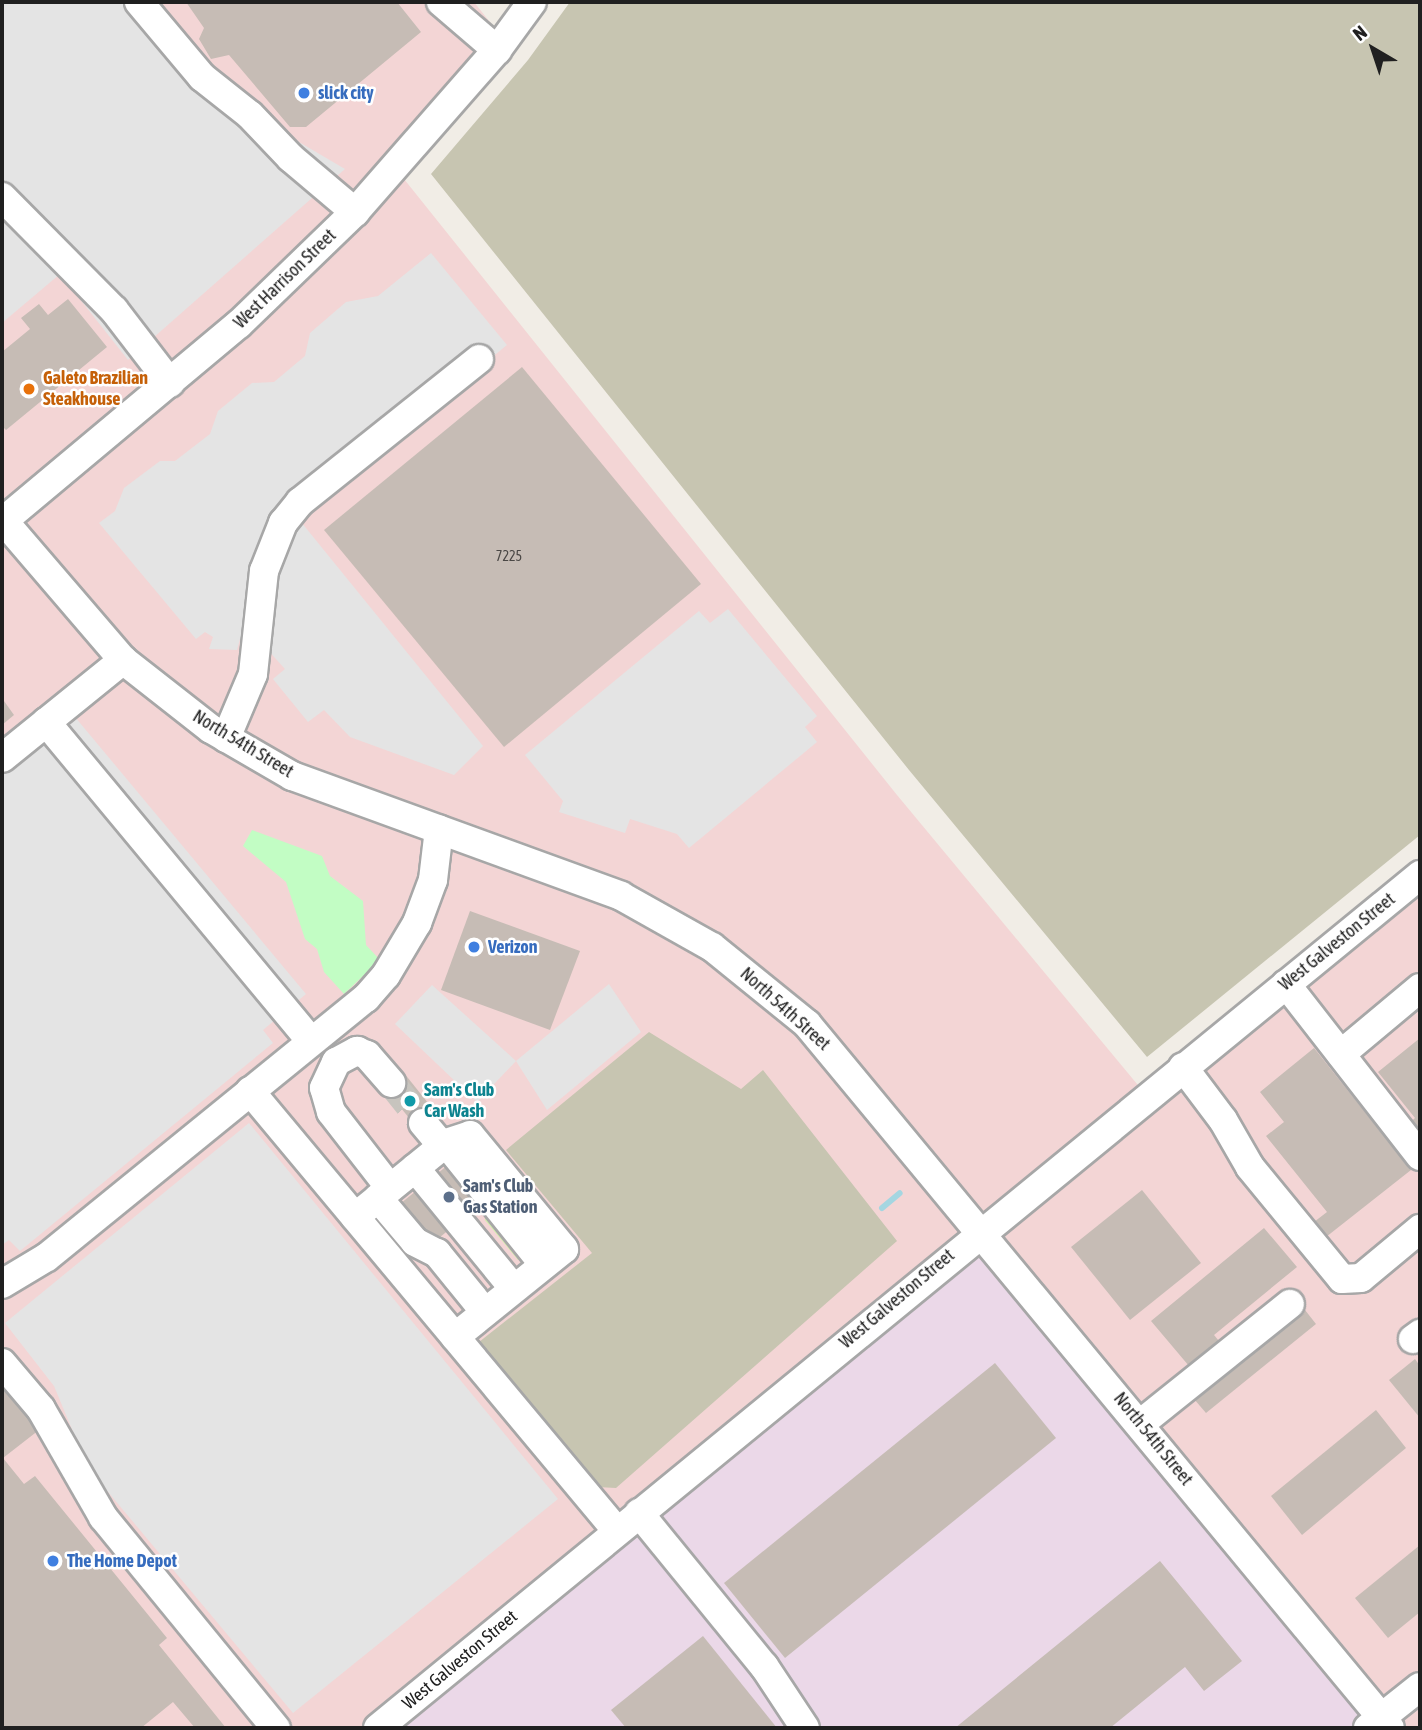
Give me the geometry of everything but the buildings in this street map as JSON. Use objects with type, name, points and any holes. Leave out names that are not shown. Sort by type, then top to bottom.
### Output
[{"type":"street","points":[[139,2],[202,77],[250,114],[355,212]]},
{"type":"street","points":[[441,2],[497,50]]},
{"type":"street","name":"West Harrison Street","points":[[2,521],[170,383],[355,212],[497,50],[532,2]]},
{"type":"street","points":[[2,197],[96,291],[170,383]]},
{"type":"street","points":[[226,738],[253,674],[264,571],[283,523],[300,502],[479,359]]},
{"type":"street","name":"North 54th Street","points":[[2,521],[123,660],[226,738],[292,776],[621,896],[712,947],[807,1024],[982,1229],[1380,1725]]},
{"type":"street","points":[[2,758],[123,660]]},
{"type":"street","points":[[46,722],[312,1041]]},
{"type":"street","points":[[2,1284],[47,1257],[366,998],[386,975],[417,923],[433,880],[439,829]]},
{"type":"street","name":"West Galveston Street","points":[[378,1728],[982,1229],[1420,875]]},
{"type":"street","points":[[1286,984],[1420,1156]]},
{"type":"street","points":[[1340,1054],[1420,988]]},
{"type":"street","points":[[391,1083],[367,1055],[356,1051],[336,1062],[324,1088],[331,1112],[387,1191],[520,1285]]},
{"type":"street","points":[[1183,1067],[1250,1167],[1342,1279],[1361,1278],[1420,1230]]},
{"type":"street","points":[[250,1091],[617,1531]]},
{"type":"street","points":[[423,1123],[437,1151],[520,1285]]},
{"type":"street","points":[[355,1217],[437,1151],[470,1135],[564,1249],[455,1337]]},
{"type":"street","points":[[1140,1423],[1290,1304]]},
{"type":"street","points":[[2,1363],[41,1409],[103,1517],[276,1728]]},
{"type":"street","points":[[639,1513],[764,1666],[805,1728]]},
{"type":"street","points":[[1380,1725],[1420,1687]]},
{"type":"shaded area","points":[[2,2],[474,2],[504,40],[396,169],[897,795],[1147,1096],[1420,882],[1420,1728],[2,1728]]},
{"type":"shaded area","points":[[2,2],[149,2],[211,69],[299,142],[345,169],[128,360],[60,274],[2,323]]},
{"type":"shaded area","points":[[570,2],[1420,2],[1420,835],[1147,1057],[909,770],[431,174],[528,60]]},
{"type":"shaded area","points":[[431,253],[507,345],[297,517],[483,746],[454,775],[350,737],[324,710],[308,722],[273,679],[285,669],[266,648],[240,639],[237,650],[209,649],[213,637],[205,632],[196,639],[99,523],[115,511],[124,488],[160,461],[175,461],[210,434],[218,411],[252,383],[274,382],[305,356],[310,333],[346,302],[378,296]]},
{"type":"shaded area","points":[[728,609],[817,716],[805,727],[817,742],[689,848],[677,834],[630,819],[625,833],[559,812],[563,801],[525,755],[699,611],[710,623]]},
{"type":"shaded area","points":[[60,699],[306,994],[263,1030],[273,1043],[20,1251],[9,1240],[2,1245],[2,746]]},
{"type":"shaded area","points":[[609,984],[641,1032],[547,1110],[516,1061]]},
{"type":"shaded area","points":[[432,985],[516,1061],[477,1102],[395,1024]]},
{"type":"shaded area","points":[[649,1032],[741,1089],[763,1070],[897,1241],[616,1488],[597,1487],[479,1342],[592,1253],[506,1150]]},
{"type":"shaded area","points":[[249,1123],[558,1499],[293,1713],[88,1468],[54,1386],[5,1323]]},
{"type":"shaded area","points":[[982,1229],[1390,1728],[378,1728]]},
{"type":"green space","points":[[252,830],[322,856],[330,876],[363,901],[366,945],[380,960],[344,994],[324,972],[317,949],[305,939],[286,882],[243,846]]},
{"type":"green space","points":[[486,1214],[527,1253],[518,1260],[485,1220]]},
{"type":"waterway","points":[[882,1208],[900,1193]]},
{"type":"tunnel","points":[[391,1083],[423,1123]]},
{"type":"place","name":"slick city","points":[[304,93]]},
{"type":"place","name":"Galeto Brazilian Steakhouse","points":[[29,389]]},
{"type":"place","name":"Verizon","points":[[474,947]]},
{"type":"place","name":"Sam's Club Car Wash","points":[[410,1101]]},
{"type":"place","name":"Sam's Club Gas Station","points":[[449,1197]]},
{"type":"place","name":"The Home Depot","points":[[53,1561]]}]
